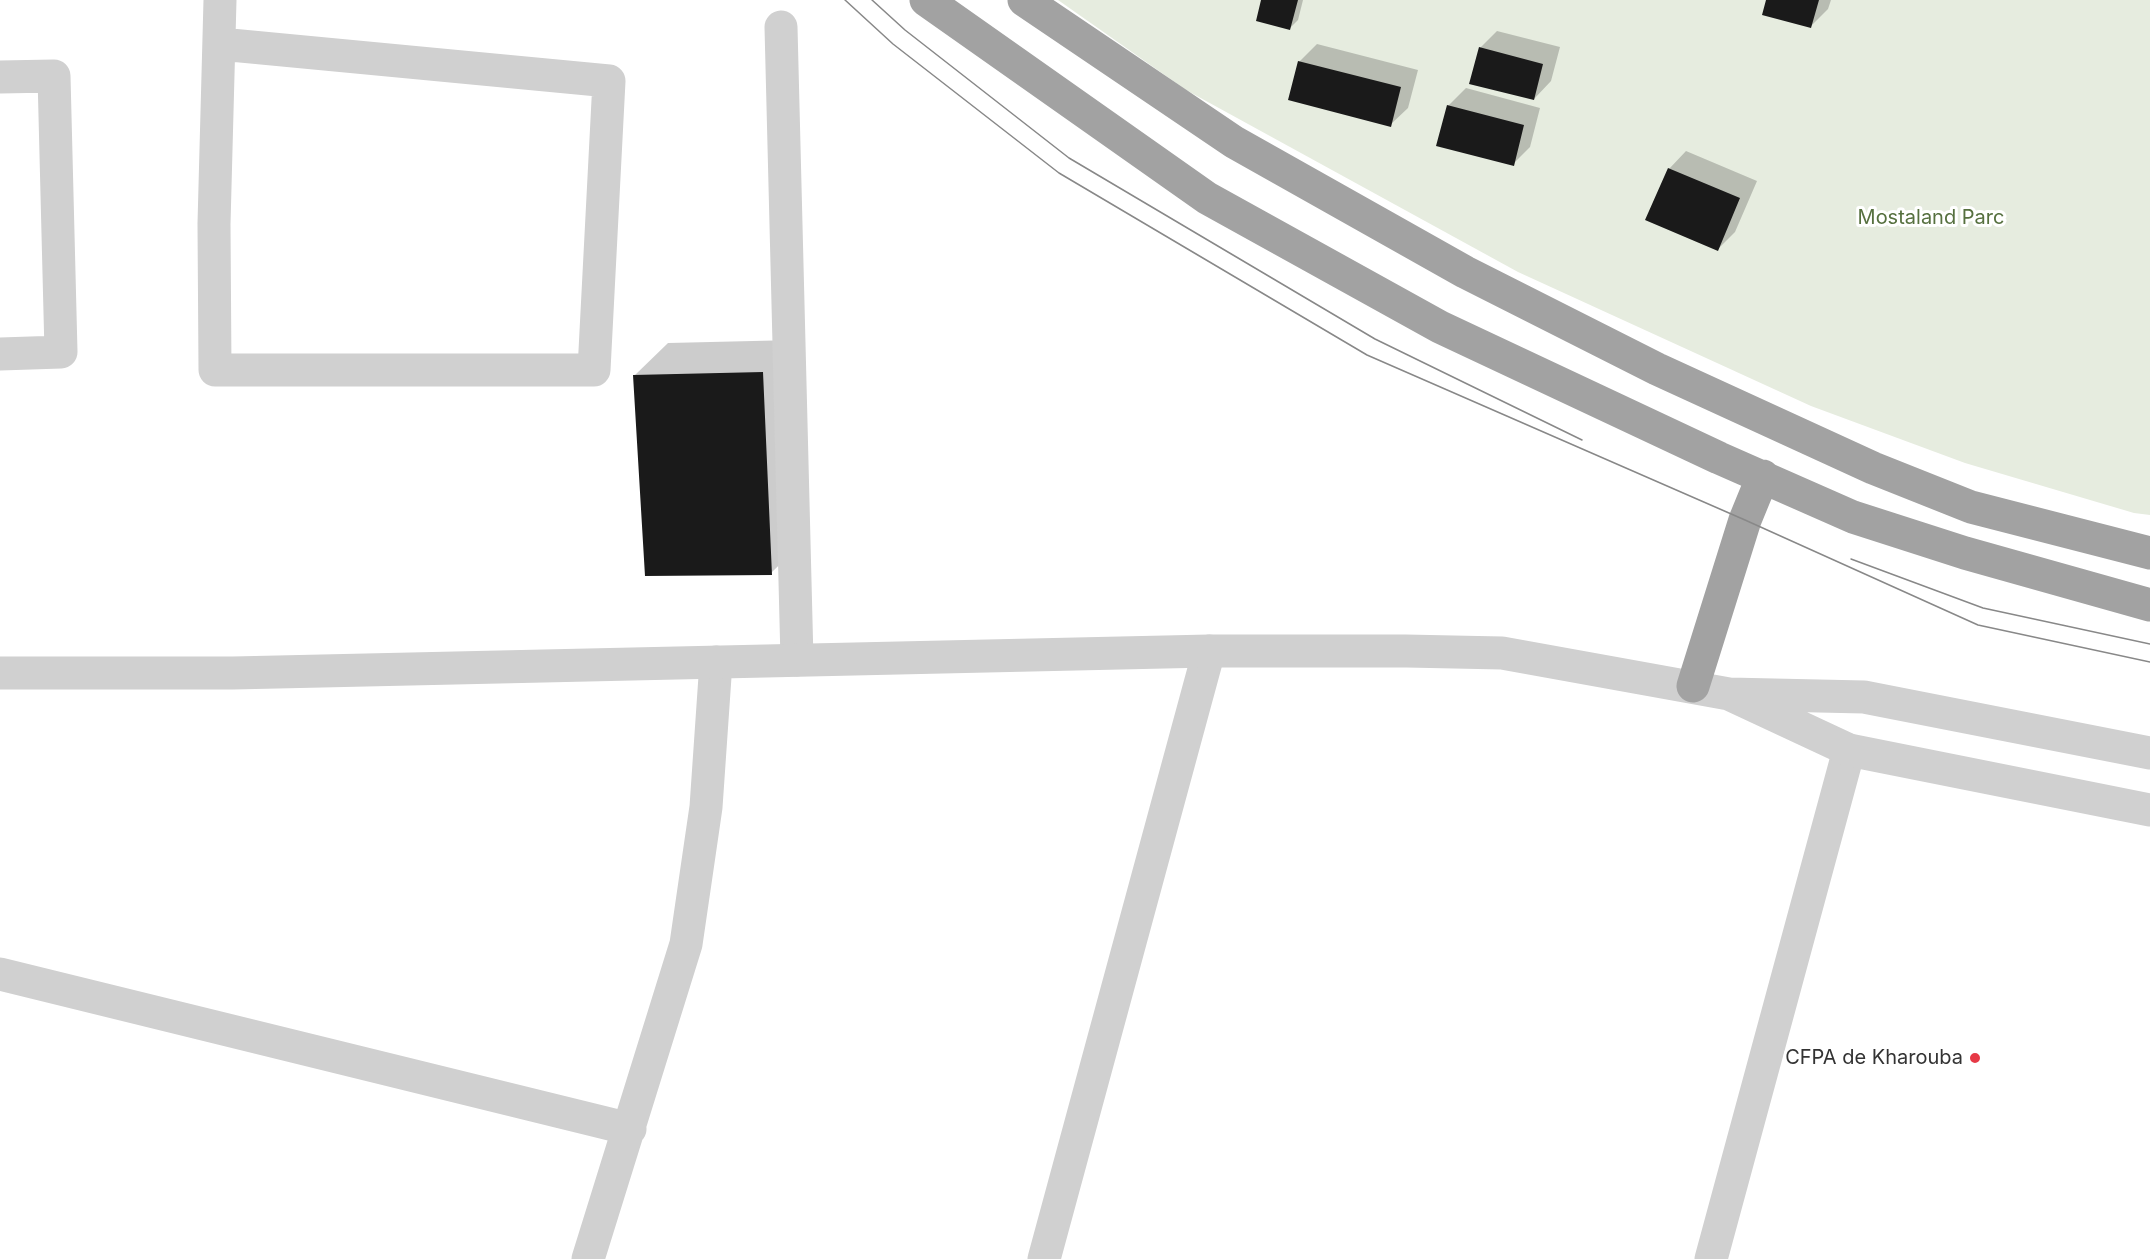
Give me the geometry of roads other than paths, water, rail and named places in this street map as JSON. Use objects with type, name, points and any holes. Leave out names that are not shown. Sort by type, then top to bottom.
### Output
[{"type":"highway","points":[[926,0],[1207,198],[1440,327],[1853,517],[1965,553],[2150,605]]},
{"type":"highway","points":[[1024,0],[1234,142],[1465,272],[1657,369],[1873,468],[1971,507],[2150,553]]},
{"type":"highway","points":[[1693,686],[1745,520],[1763,476]]},
{"type":"street","points":[[220,0],[214,224],[215,370],[594,370],[609,81],[220,44]]},
{"type":"street","points":[[781,27],[797,660]]},
{"type":"street","points":[[0,77],[54,76],[61,351],[0,354]]},
{"type":"street","points":[[1044,1259],[1209,651]]},
{"type":"street","points":[[0,673],[233,674],[1209,651],[1502,653],[1730,694],[1864,698],[2150,753]]},
{"type":"street","points":[[588,1259],[686,944],[706,807],[716,662]]},
{"type":"street","points":[[1730,694],[1849,750],[2150,810]]},
{"type":"street","points":[[1711,1259],[1849,750]]},
{"type":"street","points":[[0,974],[630,1129]]},
{"type":"tram line","points":[[845,0],[893,44],[1059,173],[1367,355],[1745,520],[1978,625],[2150,662]]},
{"type":"tram line","points":[[872,0],[905,30],[1069,158],[1375,339],[1582,440]]},
{"type":"tram line","points":[[1851,559],[1983,608],[2150,644]]},
{"type":"place","name":"CFPA de Kharouba","points":[[1975,1058]]},
{"type":"park label","name":"Mostaland Parc","points":[[1931,218]]}]
